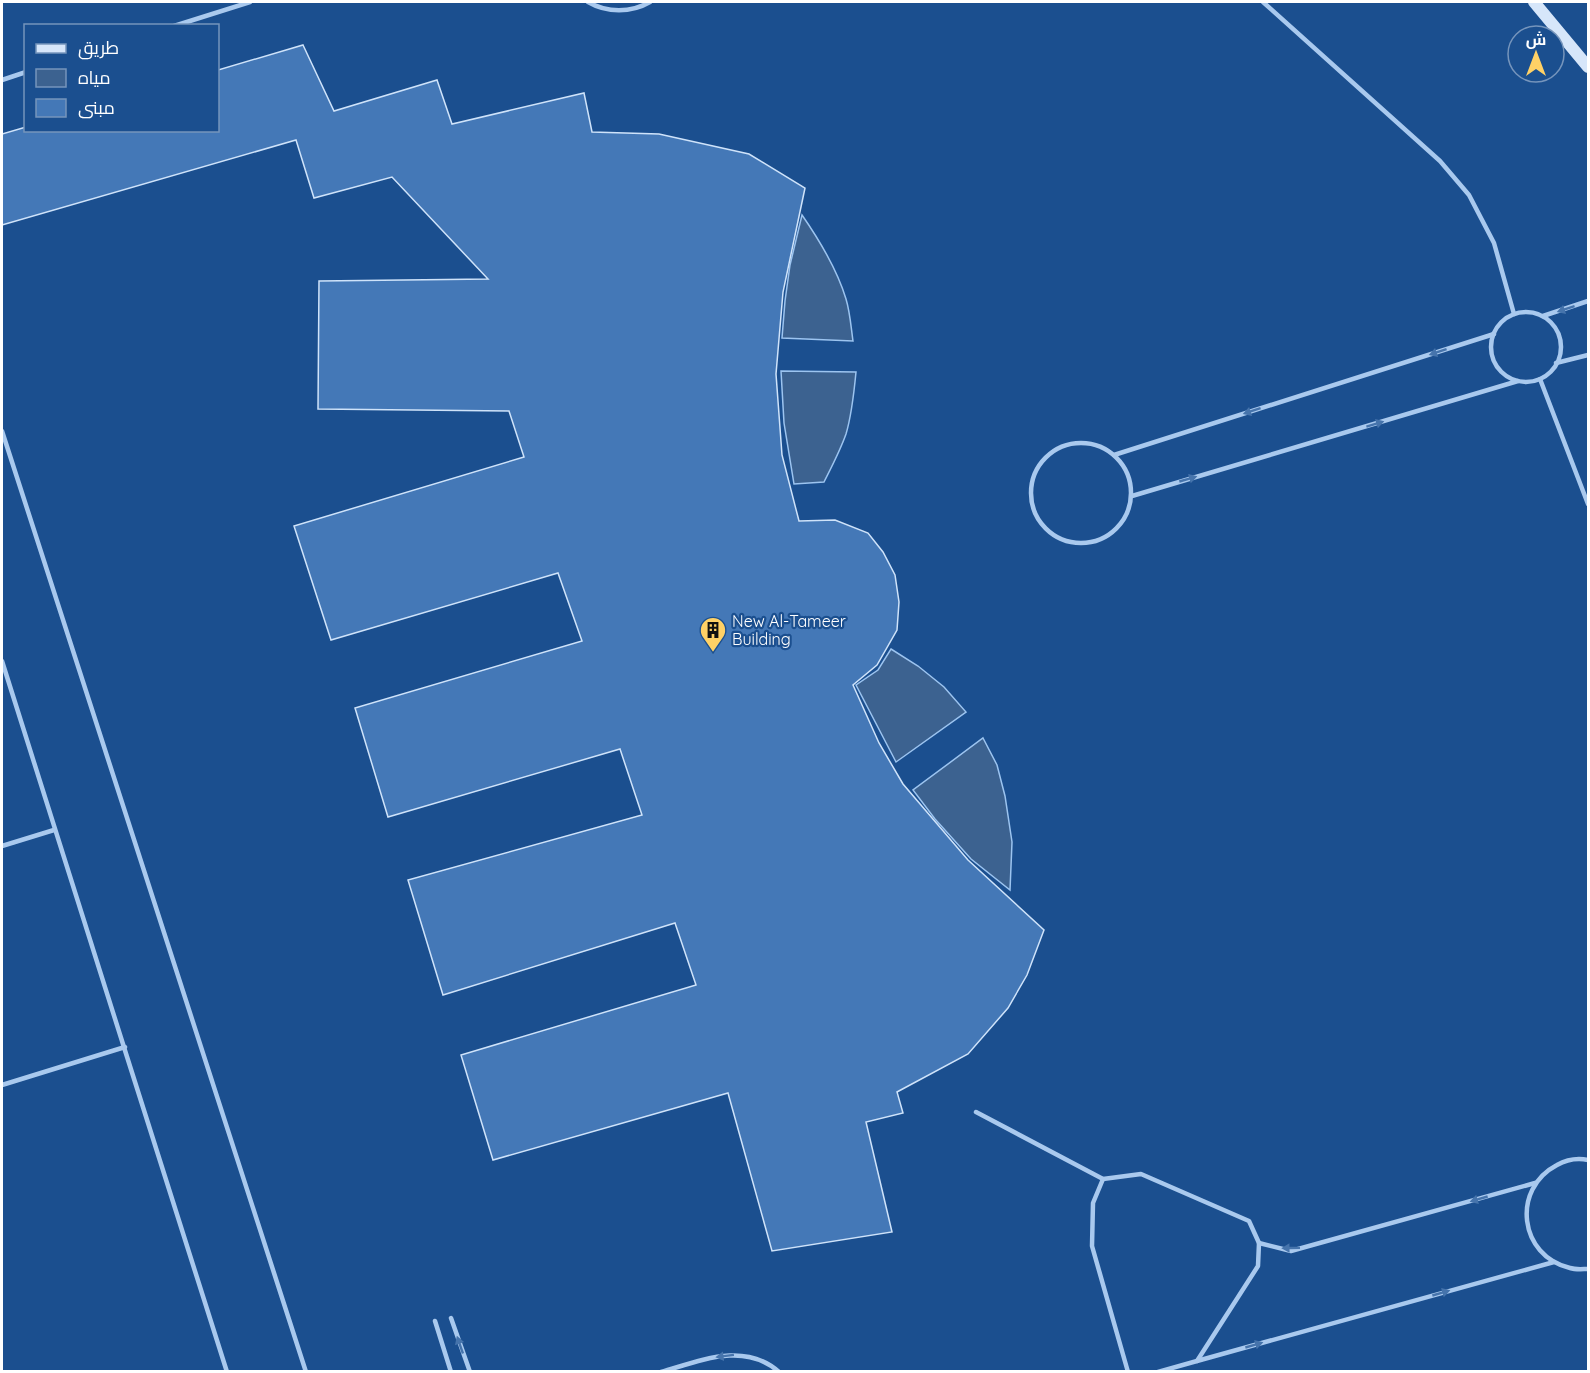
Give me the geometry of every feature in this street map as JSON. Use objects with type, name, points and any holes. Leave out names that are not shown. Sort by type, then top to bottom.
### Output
[{"type":"main road","points":[[1534,2],[1588,67]]},
{"type":"lane","points":[[180,24],[250,2]]},
{"type":"lane","points":[[588,2],[609,10],[629,10],[650,2]]},
{"type":"lane","points":[[1263,2],[1440,161],[1469,195],[1494,243],[1514,314]]},
{"type":"lane","points":[[2,80],[24,73]]},
{"type":"lane","points":[[1543,316],[1588,301]]},
{"type":"lane","points":[[1132,496],[1518,381],[1540,379],[1557,363],[1561,353],[1561,342],[1558,332],[1551,323],[1543,316],[1532,312],[1514,314],[1500,324],[1491,345],[1493,357],[1499,368],[1507,376],[1518,381]]},
{"type":"lane","points":[[1114,455],[1494,334]]},
{"type":"lane","points":[[1557,363],[1588,355]]},
{"type":"lane","points":[[1540,379],[1588,504]]},
{"type":"lane","points":[[2,431],[306,1371]]},
{"type":"lane","points":[[1075,443],[1093,444],[1114,455],[1122,463],[1129,478],[1132,496],[1128,513],[1118,527],[1104,538],[1087,543],[1070,542],[1055,536],[1043,526],[1034,513],[1030,498],[1031,482],[1037,467],[1047,455],[1060,447],[1075,443]]},
{"type":"lane","points":[[2,661],[227,1371]]},
{"type":"lane","points":[[2,846],[54,830]]},
{"type":"lane","points":[[2,1085],[125,1047]]},
{"type":"lane","points":[[976,1112],[1103,1179],[1141,1174],[1249,1221],[1259,1243],[1258,1266],[1197,1361]]},
{"type":"lane","points":[[1588,1160],[1582,1158],[1564,1162],[1548,1170],[1535,1183],[1528,1200],[1526,1218],[1530,1235],[1539,1250],[1554,1262],[1571,1269],[1588,1269]]},
{"type":"lane","points":[[1103,1179],[1093,1203],[1092,1246],[1128,1371]]},
{"type":"lane","points":[[1259,1243],[1291,1251],[1535,1183]]},
{"type":"lane","points":[[1158,1371],[1554,1262]]},
{"type":"lane","points":[[451,1318],[470,1371]]},
{"type":"lane","points":[[435,1321],[451,1371]]},
{"type":"lane","points":[[661,1371],[709,1358],[740,1354],[768,1363],[779,1371]]},
{"type":"water","points":[[802,215],[838,277],[847,304],[853,341],[782,338],[790,265]]},
{"type":"water","points":[[781,371],[856,372],[846,434],[824,482],[794,484],[784,423]]},
{"type":"water","points":[[891,649],[918,666],[944,687],[966,712],[896,762],[856,685],[878,670]]},
{"type":"water","points":[[983,738],[997,765],[1005,796],[1012,842],[1010,890],[971,859],[935,819],[913,790]]},
{"type":"building","name":"New Al-Tameer Building","points":[[303,45],[334,111],[437,80],[452,124],[584,93],[592,132],[659,134],[749,154],[805,188],[783,292],[776,374],[782,455],[799,521],[835,520],[868,533],[883,552],[895,575],[899,602],[897,630],[877,665],[853,685],[879,743],[903,784],[968,860],[1044,930],[1027,975],[1008,1008],[968,1054],[897,1092],[903,1113],[866,1122],[892,1232],[772,1251],[728,1093],[493,1160],[461,1055],[696,985],[675,923],[443,995],[408,880],[642,815],[620,749],[388,817],[355,708],[582,641],[558,573],[331,640],[294,526],[524,457],[509,411],[318,409],[319,281],[488,279],[392,177],[314,198],[296,140],[2,225],[2,134],[24,128],[24,132],[219,132],[219,70]]},
{"type":"place","name":"New Al-Tameer Building","points":[[713,653]]}]
